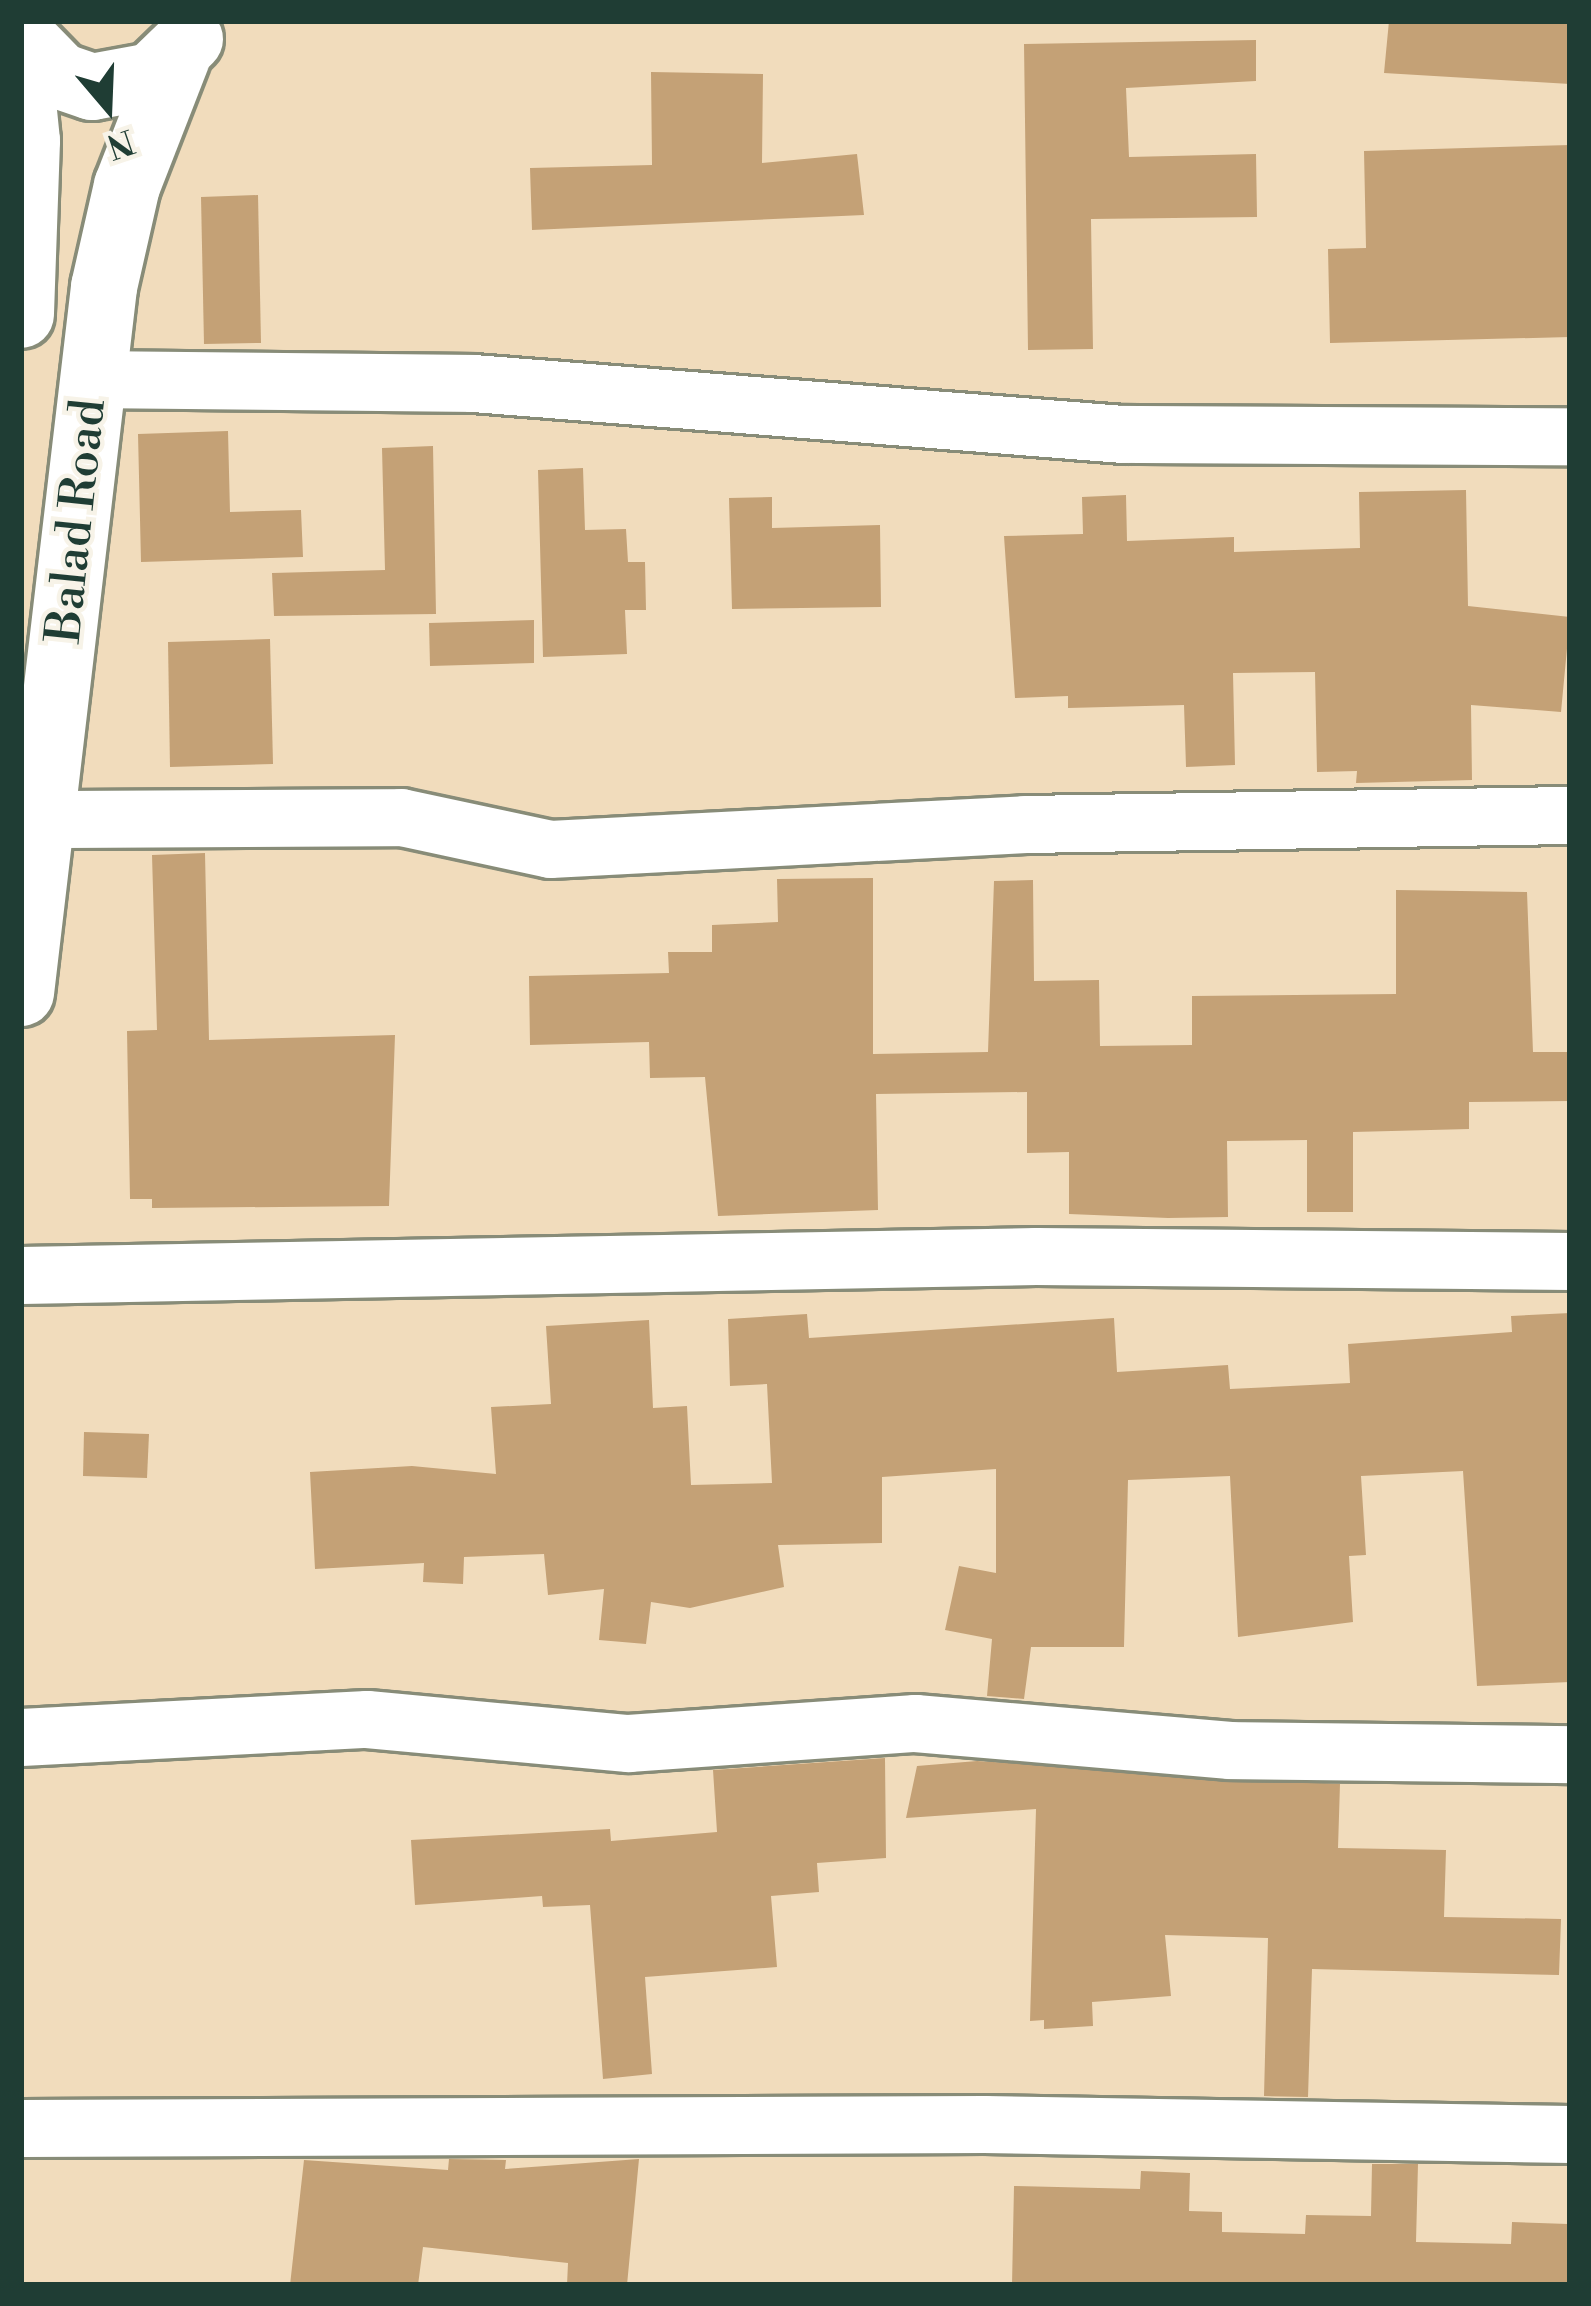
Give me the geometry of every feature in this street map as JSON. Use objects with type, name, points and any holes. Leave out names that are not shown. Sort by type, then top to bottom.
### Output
[{"type":"highway","points":[[21,36],[60,76],[92,87],[122,86],[187,39]]},
{"type":"highway","name":"Balad Road","points":[[21,993],[46,819],[93,379],[127,185],[187,39]]},
{"type":"highway","points":[[21,82],[21,316]]},
{"type":"street","points":[[93,379],[473,383],[1123,434],[1570,436]]},
{"type":"street","points":[[46,819],[401,817],[550,850],[1025,824],[1570,815]]},
{"type":"street","points":[[21,1276],[1036,1256],[1570,1261]]},
{"type":"street","points":[[21,1737],[367,1719],[628,1743],[915,1723],[1230,1750],[1570,1754]]},
{"type":"street","points":[[21,2128],[984,2123],[1570,2134]]},
{"type":"building","points":[[1389,21],[1570,21],[1570,84],[1384,73]]},
{"type":"building","points":[[1256,40],[1256,81],[1126,88],[1129,157],[1256,154],[1257,217],[1091,219],[1093,349],[1028,350],[1024,44]]},
{"type":"building","points":[[651,72],[763,74],[762,163],[857,154],[864,215],[532,230],[530,168],[652,165]]},
{"type":"building","points":[[1570,145],[1570,337],[1330,343],[1328,249],[1366,248],[1364,151]]},
{"type":"building","points":[[258,195],[261,343],[204,344],[201,197]]},
{"type":"building","points":[[228,431],[230,512],[301,510],[303,557],[141,562],[138,434]]},
{"type":"building","points":[[433,446],[436,614],[274,616],[272,573],[385,570],[382,448]]},
{"type":"building","points":[[583,468],[585,530],[626,529],[628,562],[645,562],[646,610],[625,610],[627,654],[543,657],[538,470]]},
{"type":"building","points":[[1466,490],[1468,606],[1570,617],[1561,712],[1471,705],[1472,780],[1356,783],[1357,771],[1317,772],[1315,672],[1233,673],[1235,765],[1186,767],[1184,705],[1068,708],[1068,696],[1015,698],[1004,536],[1083,534],[1082,497],[1126,495],[1127,541],[1234,537],[1234,552],[1360,548],[1359,492]]},
{"type":"building","points":[[772,497],[772,528],[880,525],[881,607],[732,609],[729,498]]},
{"type":"building","points":[[534,620],[534,663],[430,666],[429,623]]},
{"type":"building","points":[[270,639],[273,764],[170,767],[168,642]]},
{"type":"building","points":[[205,853],[209,1040],[395,1035],[389,1206],[152,1208],[152,1199],[130,1199],[127,1031],[157,1030],[152,855]]},
{"type":"building","points":[[873,878],[873,1054],[988,1052],[994,881],[1033,880],[1034,981],[1099,980],[1100,1046],[1192,1045],[1192,996],[1396,994],[1396,890],[1527,892],[1533,1052],[1570,1052],[1570,1101],[1469,1102],[1469,1129],[1353,1132],[1353,1212],[1307,1212],[1307,1140],[1227,1141],[1228,1217],[1168,1218],[1069,1214],[1069,1152],[1027,1153],[1027,1092],[876,1094],[878,1210],[718,1216],[705,1077],[650,1078],[649,1042],[530,1045],[529,976],[669,973],[668,952],[712,952],[712,925],[778,922],[777,879]]},
{"type":"building","points":[[1570,1313],[1570,1682],[1477,1686],[1463,1471],[1361,1476],[1366,1555],[1349,1556],[1353,1622],[1238,1637],[1230,1476],[1128,1480],[1124,1647],[1031,1647],[1024,1699],[987,1696],[992,1639],[945,1630],[959,1566],[996,1573],[996,1469],[882,1477],[882,1543],[778,1545],[784,1587],[690,1608],[651,1602],[646,1644],[599,1640],[604,1589],[548,1595],[544,1554],[464,1557],[463,1584],[423,1582],[424,1563],[315,1569],[310,1472],[412,1466],[496,1474],[491,1407],[551,1404],[546,1326],[649,1320],[653,1408],[687,1406],[691,1485],[772,1483],[767,1384],[730,1386],[728,1319],[807,1314],[809,1338],[1114,1318],[1117,1372],[1228,1365],[1230,1389],[1350,1383],[1348,1344],[1512,1332],[1511,1316]]},
{"type":"building","points":[[84,1432],[149,1434],[147,1478],[83,1476]]},
{"type":"building","points":[[885,1758],[886,1858],[817,1863],[819,1892],[771,1896],[777,1967],[645,1977],[652,2074],[603,2079],[590,1905],[543,1907],[542,1896],[415,1905],[411,1840],[610,1829],[611,1841],[717,1832],[713,1770]]},
{"type":"building","points":[[977,1761],[1340,1784],[1338,1848],[1446,1850],[1444,1917],[1561,1919],[1559,1975],[1312,1969],[1308,2097],[1264,2096],[1268,1938],[1165,1935],[1171,1996],[1092,2002],[1093,2026],[1044,2029],[1044,2020],[1030,2021],[1036,1809],[906,1818],[917,1766]]},
{"type":"building","points":[[449,2159],[506,2160],[505,2169],[639,2159],[627,2285],[567,2285],[568,2263],[423,2247],[418,2285],[290,2285],[304,2160],[448,2170]]},
{"type":"building","points":[[1372,2164],[1418,2164],[1416,2242],[1511,2244],[1512,2222],[1568,2224],[1570,2285],[1012,2285],[1014,2186],[1140,2189],[1141,2171],[1190,2173],[1189,2211],[1222,2212],[1222,2232],[1305,2234],[1306,2215],[1371,2216]]}]
